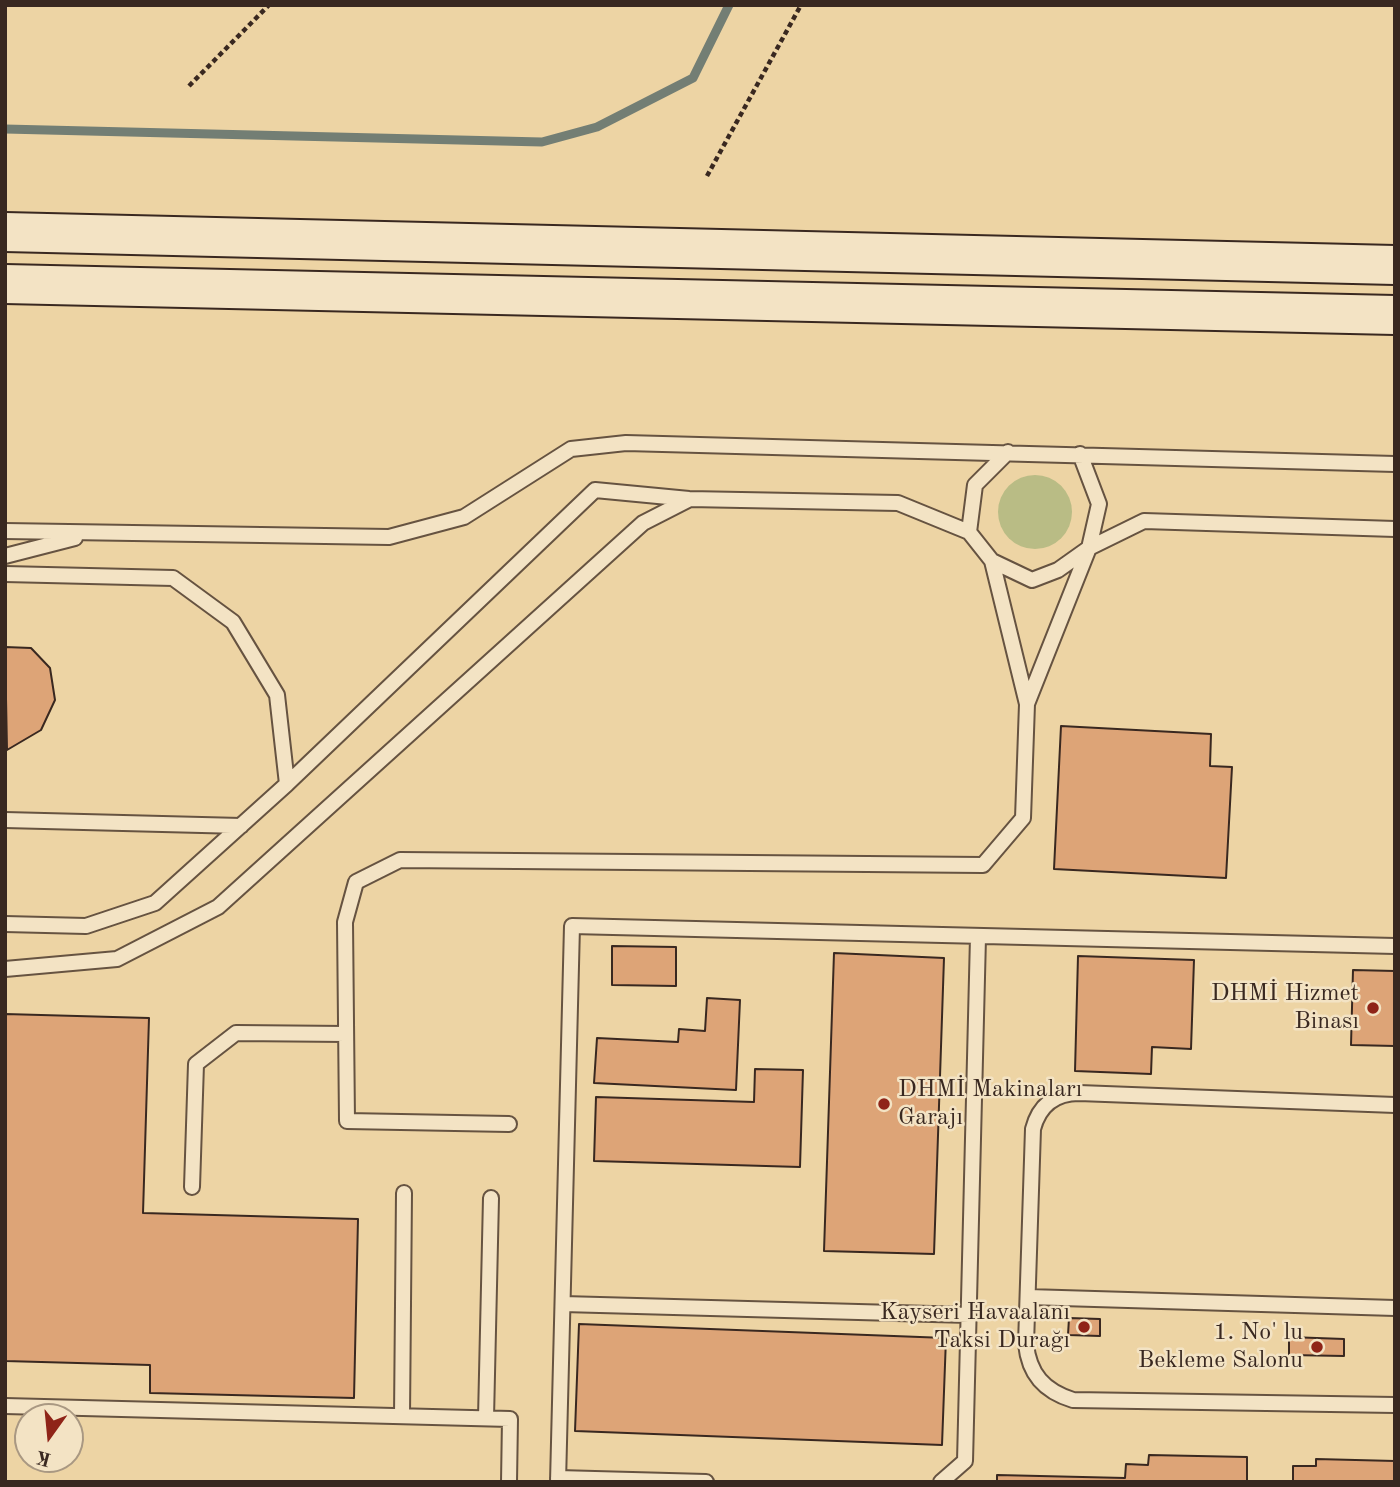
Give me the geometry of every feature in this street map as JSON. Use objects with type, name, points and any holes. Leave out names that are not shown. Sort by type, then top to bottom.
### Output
[{"type":"main road","points":[[5,232],[1395,265]]},
{"type":"main road","points":[[5,284],[1395,314]]},
{"type":"lane","points":[[5,531],[389,537],[464,517],[571,449],[626,443],[1395,464]]},
{"type":"lane","points":[[970,532],[975,485],[1008,452]]},
{"type":"lane","points":[[1027,704],[1089,548],[1099,504],[1080,454]]},
{"type":"lane","points":[[5,924],[86,926],[155,903],[287,784],[595,490],[689,499],[898,503],[970,532],[992,561],[1027,704],[1023,818],[983,865],[400,860],[356,883],[345,922],[347,1121],[509,1124]]},
{"type":"lane","points":[[5,969],[117,959],[218,907],[643,523],[689,499]]},
{"type":"lane","points":[[992,561],[1032,580],[1058,570],[1089,548],[1144,521],[1395,529]]},
{"type":"lane","points":[[5,556],[92,534]]},
{"type":"lane","points":[[5,574],[173,578],[233,622],[277,695],[287,784]]},
{"type":"lane","points":[[5,820],[241,826]]},
{"type":"lane","points":[[706,1482],[558,1480],[572,926],[1395,947]]},
{"type":"lane","points":[[941,1482],[965,1461],[978,937]]},
{"type":"lane","points":[[192,1187],[196,1064],[236,1033],[346,1034]]},
{"type":"lane","points":[[1395,1105],[1079,1093],[1057,1096],[1040,1110],[1033,1129],[1026,1343],[1031,1368],[1047,1389],[1073,1400],[1395,1405]]},
{"type":"lane","points":[[402,1416],[404,1193]]},
{"type":"lane","points":[[486,1418],[491,1198]]},
{"type":"lane","points":[[1028,1297],[1395,1308]]},
{"type":"lane","points":[[563,1304],[969,1315]]},
{"type":"lane","points":[[5,1406],[510,1419],[509,1482]]},
{"type":"path","points":[[189,86],[269,5]]},
{"type":"path","points":[[707,176],[801,5]]},
{"type":"green space","points":[[1035,475],[1049,478],[1061,486],[1069,498],[1072,512],[1069,526],[1061,538],[1049,546],[1035,549],[1021,546],[1009,538],[1001,526],[998,512],[1001,498],[1009,486],[1021,478]]},
{"type":"building","points":[[5,647],[31,648],[50,668],[55,700],[41,730],[7,750]]},
{"type":"building","points":[[1061,726],[1211,734],[1210,766],[1232,767],[1226,878],[1054,869]]},
{"type":"building","points":[[612,946],[676,947],[676,986],[612,985]]},
{"type":"building","name":"DHMİ Makinaları Garajı","points":[[834,953],[944,958],[934,1254],[824,1251]]},
{"type":"building","points":[[1078,956],[1194,960],[1191,1049],[1152,1047],[1151,1074],[1075,1071]]},
{"type":"building","name":"DHMİ Hizmet Binası","points":[[1353,970],[1395,971],[1395,1046],[1351,1045]]},
{"type":"building","points":[[707,998],[740,1000],[736,1090],[594,1083],[597,1038],[678,1042],[679,1029],[705,1031]]},
{"type":"building","points":[[5,1014],[149,1018],[143,1213],[358,1219],[354,1398],[150,1393],[150,1365],[5,1361]]},
{"type":"building","points":[[755,1069],[803,1070],[800,1167],[594,1161],[596,1097],[754,1102]]},
{"type":"building","name":"Kayseri Havaalanı Taksi Durağı","points":[[1069,1318],[1100,1319],[1100,1336],[1068,1335]]},
{"type":"building","points":[[579,1324],[946,1338],[942,1445],[575,1431]]},
{"type":"building","name":"1. No' lu Bekleme Salonu","points":[[1289,1337],[1344,1339],[1344,1356],[1289,1355]]},
{"type":"building","points":[[1149,1455],[1247,1457],[1247,1482],[997,1482],[997,1475],[1125,1478],[1126,1464],[1148,1465]]},
{"type":"building","points":[[1316,1459],[1395,1461],[1395,1482],[1293,1482],[1293,1466],[1316,1466]]},
{"type":"waterway","points":[[5,129],[542,142],[597,127],[693,78],[729,5]]},
{"type":"place","name":"DHMİ Hizmet Binası","points":[[1373,1008]]},
{"type":"place","name":"DHMİ Makinaları Garajı","points":[[884,1104]]},
{"type":"place","name":"Kayseri Havaalanı Taksi Durağı","points":[[1084,1327]]},
{"type":"place","name":"1. No' lu Bekleme Salonu","points":[[1317,1347]]}]
